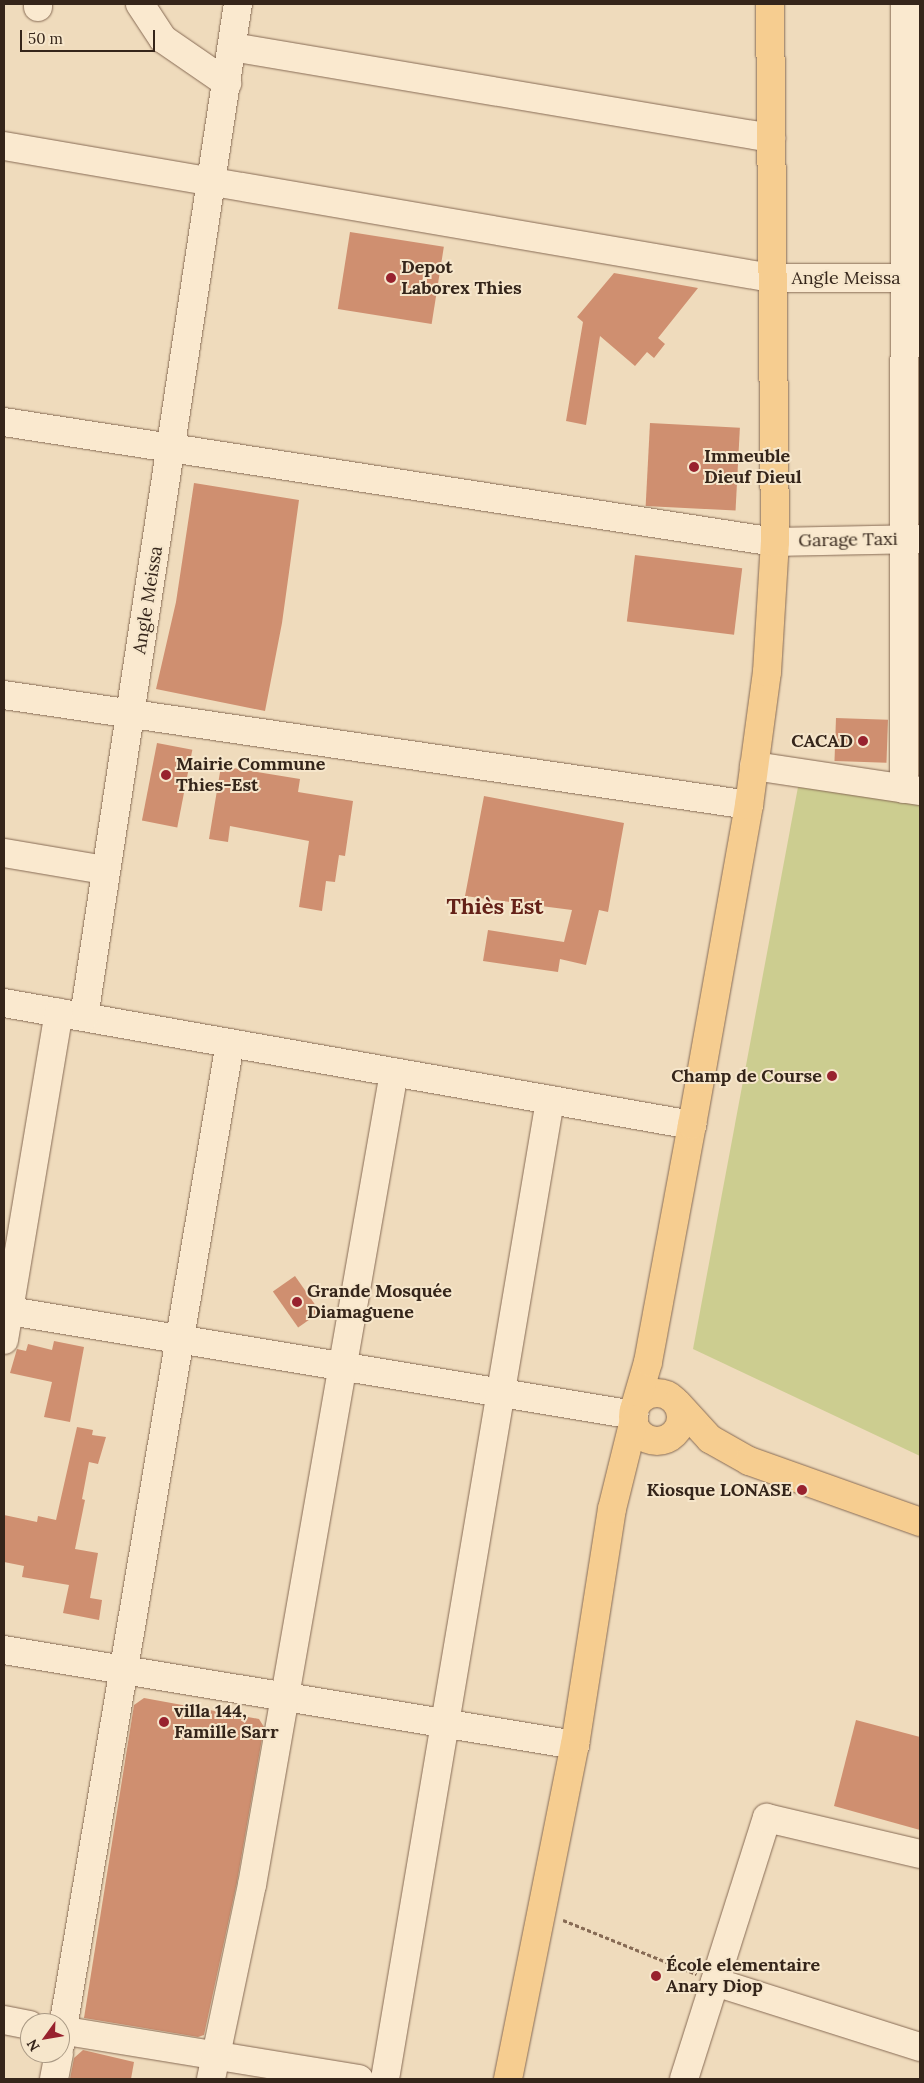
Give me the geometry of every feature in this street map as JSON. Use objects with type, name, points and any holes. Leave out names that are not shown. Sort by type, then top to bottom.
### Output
[{"type":"main road","points":[[508,2079],[574,1745],[612,1509],[654,1327],[692,1125],[749,805],[767,672],[775,542],[771,278],[770,4]]},
{"type":"main road","points":[[612,1509],[660,1440],[673,1435],[681,1420],[654,1327]]},
{"type":"main road","points":[[749,1461],[713,1455],[640,1434],[634,1415],[646,1396],[664,1394],[674,1401],[710,1440],[749,1461],[920,1522]]},
{"type":"street","points":[[140,4],[163,39],[226,83]]},
{"type":"street","name":"Angle Meissa","points":[[4,1340],[6,1311],[105,870],[173,450],[238,4]]},
{"type":"street","points":[[754,766],[912,790],[913,278],[906,4]]},
{"type":"street","points":[[232,47],[771,138]]},
{"type":"street","name":"Angle Meissa","points":[[4,146],[771,278],[913,278]]},
{"type":"street","name":"Garage Taxi","points":[[4,422],[173,450],[775,542],[913,539]]},
{"type":"street","points":[[4,696],[749,805]]},
{"type":"street","points":[[4,853],[105,870]]},
{"type":"street","points":[[4,1003],[692,1125]]},
{"type":"street","points":[[65,2013],[230,1043]]},
{"type":"street","points":[[214,2068],[252,1886],[341,1366],[394,1072]]},
{"type":"street","points":[[385,2079],[550,1100]]},
{"type":"street","points":[[6,1311],[634,1415]]},
{"type":"street","points":[[4,1650],[574,1745]]},
{"type":"street","points":[[684,2079],[767,1818],[920,1854]]},
{"type":"street","points":[[715,1982],[920,2047]]},
{"type":"street","points":[[4,2020],[20,2023]]},
{"type":"street","points":[[70,2042],[214,2068],[359,2079]]},
{"type":"street","points":[[54,2079],[56,2063]]},
{"type":"path","points":[[542,1911],[715,1982]]},
{"type":"green space","name":"Champ de Course","points":[[798,787],[920,804],[920,1456],[693,1349]]},
{"type":"building","name":"Depot Laborex Thies","points":[[350,232],[444,247],[432,324],[338,309]]},
{"type":"building","points":[[614,273],[698,288],[658,338],[665,344],[654,358],[647,352],[635,366],[600,336],[586,425],[566,421],[583,322],[577,317]]},
{"type":"building","name":"Immeuble Dieuf Dieul","points":[[650,423],[740,428],[736,511],[646,506]]},
{"type":"building","points":[[194,483],[299,500],[282,623],[265,711],[156,689],[176,602]]},
{"type":"building","points":[[635,555],[742,568],[734,635],[627,622]]},
{"type":"building","name":"CACAD","points":[[836,718],[888,720],[886,763],[834,761]]},
{"type":"building","points":[[157,743],[192,750],[177,827],[142,821]]},
{"type":"building","points":[[221,766],[300,779],[298,792],[353,801],[345,856],[339,855],[335,882],[326,881],[322,911],[299,907],[309,841],[230,826],[228,842],[209,839]]},
{"type":"building","points":[[484,796],[624,823],[608,912],[599,910],[586,965],[560,959],[558,972],[483,961],[488,930],[564,942],[572,910],[465,896]]},
{"type":"building","name":"Grande Mosquée Diamaguene","points":[[295,1276],[320,1312],[298,1328],[273,1291]]},
{"type":"building","points":[[54,1341],[84,1347],[70,1422],[44,1417],[52,1382],[10,1373],[17,1349],[26,1351],[28,1344],[52,1350]]},
{"type":"building","points":[[77,1427],[93,1430],[92,1435],[106,1437],[98,1464],[89,1462],[82,1499],[85,1500],[75,1549],[98,1553],[90,1598],[102,1600],[99,1620],[63,1613],[69,1585],[22,1577],[24,1566],[4,1562],[4,1515],[37,1522],[38,1516],[56,1520]]},
{"type":"building","points":[[144,1698],[259,1719],[264,1727],[237,1882],[204,2035],[198,2037],[84,2018],[134,1705]]},
{"type":"building","points":[[856,1720],[920,1737],[920,1830],[834,1806]]},
{"type":"building","points":[[83,2050],[134,2062],[131,2079],[70,2079],[74,2058]]},
{"type":"place","name":"Depot Laborex Thies","points":[[391,278]]},
{"type":"place","name":"Immeuble Dieuf Dieul","points":[[694,467]]},
{"type":"place","name":"CACAD","points":[[863,741]]},
{"type":"place","name":"Mairie Commune Thies-Est","points":[[166,775]]},
{"type":"place","name":"Champ de Course","points":[[832,1076]]},
{"type":"place","name":"Grande Mosquée Diamaguene","points":[[297,1302]]},
{"type":"place","name":"Kiosque LONASE","points":[[802,1490]]},
{"type":"place","name":"villa 144, Famille Sarr","points":[[164,1722]]},
{"type":"place","name":"École elementaire Anary Diop","points":[[656,1976]]},
{"type":"district","name":"Thiès Est","points":[[495,907]]}]
